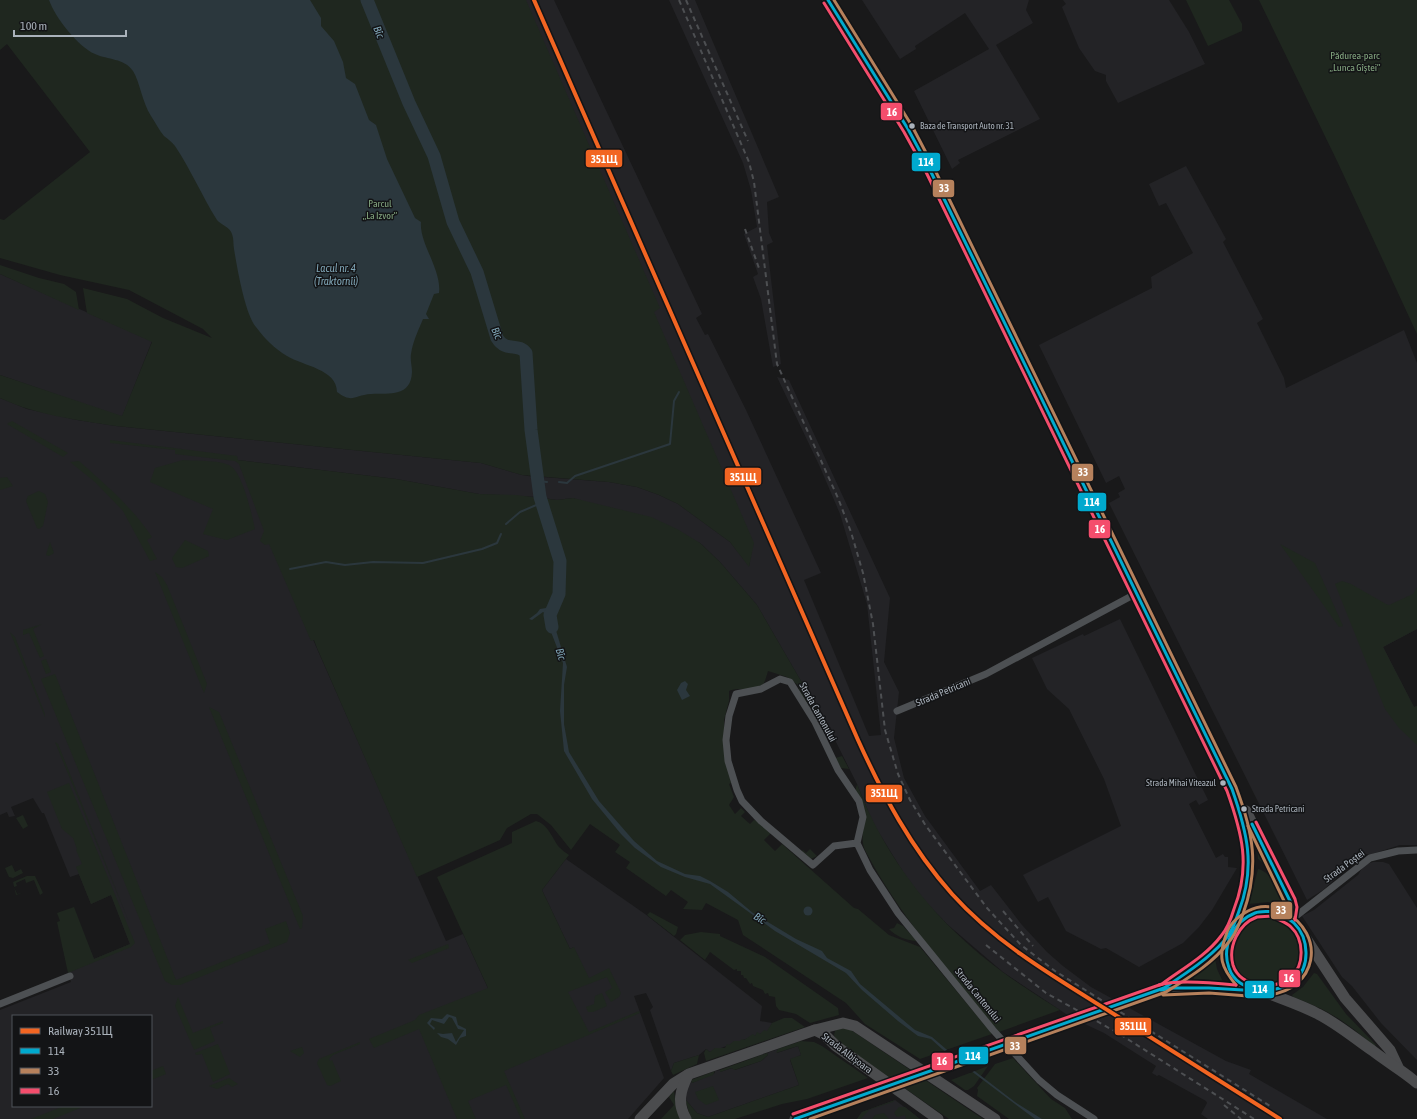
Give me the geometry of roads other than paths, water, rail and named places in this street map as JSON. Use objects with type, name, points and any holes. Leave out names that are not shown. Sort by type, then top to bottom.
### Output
[{"type":"main road","points":[[828,0],[908,129],[924,158],[1232,789],[1245,826],[1249,860],[1246,890],[1231,931],[1226,950],[1230,970],[1244,985],[1316,1012],[1334,1022],[1417,1083]]},
{"type":"main road","points":[[1232,789],[1246,811],[1286,893],[1292,907],[1291,920]]},
{"type":"main road","points":[[795,1119],[1163,989],[1203,960],[1244,917],[1262,911],[1276,913],[1291,920],[1302,933],[1345,998],[1390,1050],[1398,1068]]},
{"type":"main road","points":[[1163,989],[1209,988],[1263,992],[1275,991],[1287,986],[1296,978],[1303,968],[1306,956],[1306,944],[1302,933]]},
{"type":"main road","name":"Strada Albișoara","points":[[640,1119],[672,1084],[688,1074],[815,1030],[843,1023],[853,1025],[995,1119]]},
{"type":"main road","name":"Strada Albișoara","points":[[815,1030],[825,1035],[836,1046],[938,1119]]},
{"type":"main road","points":[[800,1035],[819,1039],[836,1046]]},
{"type":"main road","points":[[686,1119],[681,1110],[680,1093],[688,1074]]},
{"type":"main road","points":[[910,1099],[924,1119]]},
{"type":"street","name":"Strada Petricani","points":[[897,711],[986,674],[1137,593]]},
{"type":"street","name":"Strada Cantonului","points":[[857,843],[834,846],[813,865],[761,821],[742,801],[732,778],[727,746],[729,716],[736,694],[761,688],[780,679],[790,682],[815,722],[838,770],[859,801],[863,818],[857,843],[870,870],[898,913],[993,1030],[1048,1088],[1094,1119]]},
{"type":"street","name":"Strada Poștei","points":[[1291,920],[1370,858],[1398,851],[1417,850]]},
{"type":"street","points":[[0,1004],[70,976]]},
{"type":"water","name":"Lacul nr. 4 (Traktornîi)","points":[[49,0],[310,0],[321,18],[321,26],[334,41],[343,62],[346,78],[355,84],[369,120],[376,125],[387,159],[415,218],[421,222],[423,239],[437,275],[439,293],[434,294],[426,314],[429,319],[423,319],[414,340],[411,356],[411,380],[404,390],[392,393],[371,394],[347,398],[337,392],[336,384],[325,373],[287,356],[266,339],[252,321],[248,312],[239,278],[231,232],[217,220],[181,155],[174,145],[162,134],[151,116],[145,105],[138,81],[133,71],[120,61],[95,54],[81,45],[56,15]]},
{"type":"water","points":[[546,608],[552,610],[552,617],[567,667],[564,685],[564,724],[569,752],[599,801],[634,841],[657,861],[685,874],[700,876],[710,881],[728,892],[753,913],[796,939],[822,951],[827,958],[851,971],[860,984],[915,1030],[932,1037],[1015,1102],[1042,1119],[1035,1119],[942,1049],[931,1039],[918,1036],[862,990],[846,973],[775,931],[710,884],[685,877],[661,867],[635,848],[621,834],[592,799],[564,751],[560,711],[563,663],[546,619],[546,614],[543,612],[532,620],[529,619],[540,609]]},
{"type":"water","points":[[685,681],[688,684],[686,690],[690,696],[682,700],[677,690],[681,683]]},
{"type":"water","points":[[806,907],[810,907],[812,911],[810,915],[806,915],[804,913],[804,909]]},
{"type":"water","points":[[447,1014],[456,1017],[458,1025],[466,1029],[466,1036],[460,1038],[456,1045],[448,1039],[441,1037],[437,1033],[452,1033],[456,1042],[464,1030],[458,1029],[452,1018],[449,1017],[444,1024],[432,1020],[430,1024],[435,1028],[434,1030],[427,1023],[431,1018],[442,1019]]},
{"type":"waterway","name":"Bîc","points":[[367,0],[409,103],[434,156],[453,222],[477,272],[497,338],[504,345],[519,348],[526,353],[531,430],[540,497],[560,561],[559,594],[550,615],[552,627]]},
{"type":"waterway","points":[[559,482],[567,483],[575,476],[670,444],[674,401],[679,392]]},
{"type":"waterway","points":[[537,481],[547,482]]},
{"type":"waterway","points":[[506,524],[520,512],[541,503]]},
{"type":"waterway","points":[[290,569],[326,562],[345,565],[373,562],[423,563],[482,549],[497,543],[501,534]]},
{"type":"railway","points":[[679,0],[749,162],[754,182],[777,364],[838,498],[851,532],[863,573],[873,624],[885,730],[898,774],[910,800],[926,826],[987,908],[1021,945],[1055,971],[1270,1106]]},
{"type":"railway","points":[[686,0],[748,141]]},
{"type":"railway","points":[[745,229],[760,271]]},
{"type":"railway","points":[[1003,911],[1033,946]]},
{"type":"railway","points":[[986,945],[1046,993],[1118,1033],[1254,1119]]},
{"type":"railway","points":[[1224,1105],[1241,1119]]},
{"type":"rail line","name":"351Щ","points":[[534,0],[858,740],[877,781],[911,840],[952,894],[969,912],[1007,944],[1067,985],[1280,1119]]},
{"type":"place","name":"Baza de Transport Auto nr. 31","points":[[912,126]]},
{"type":"place","name":"Strada Mihai Viteazul","points":[[1223,783]]},
{"type":"place","name":"Strada Petricani","points":[[1244,809]]},
{"type":"park label","name":"Pădurea-parc „Lunca Gîștei”","points":[[1355,60]]},
{"type":"park label","name":"Parcul „La Izvor”","points":[[380,208]]}]
